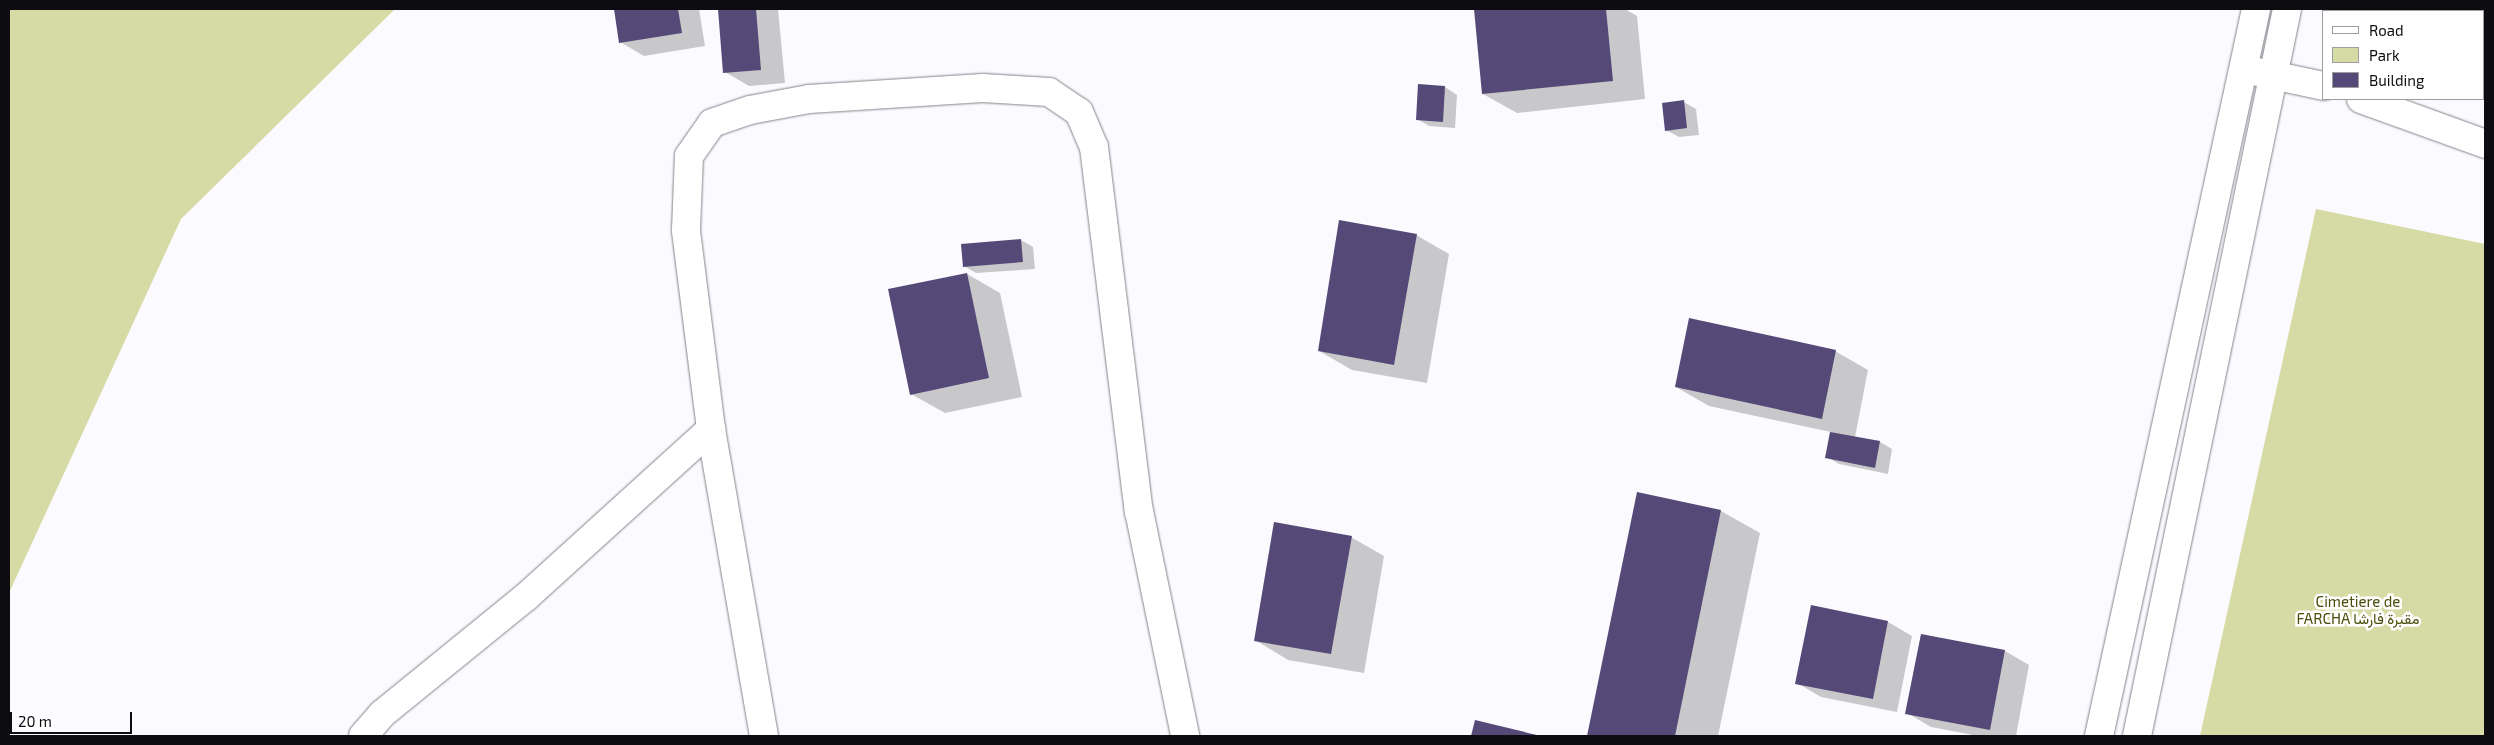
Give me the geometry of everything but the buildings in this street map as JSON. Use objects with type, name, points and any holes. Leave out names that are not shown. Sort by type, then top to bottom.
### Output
[{"type":"main road","points":[[2099,736],[2256,9]]},
{"type":"main road","points":[[2137,736],[2287,9]]},
{"type":"main road","points":[[2244,69],[2322,86]]},
{"type":"main road","points":[[764,736],[712,429],[686,230],[689,156],[712,123],[750,110],[809,100],[983,88],[1049,92],[1079,112],[1094,147],[1139,511],[1185,736]]},
{"type":"main road","points":[[2364,100],[2485,144]]},
{"type":"main road","points":[[363,736],[382,714],[526,597],[712,429]]},
{"type":"shaded area","points":[[2485,9],[2485,83],[2484,10],[2334,10]]},
{"type":"green space","points":[[9,9],[395,9],[181,219],[9,593]]},
{"type":"green space","name":"Cimetiere de FARCHA مقبرة فارشا","points":[[2316,209],[2485,244],[2485,736],[2200,736]]}]
